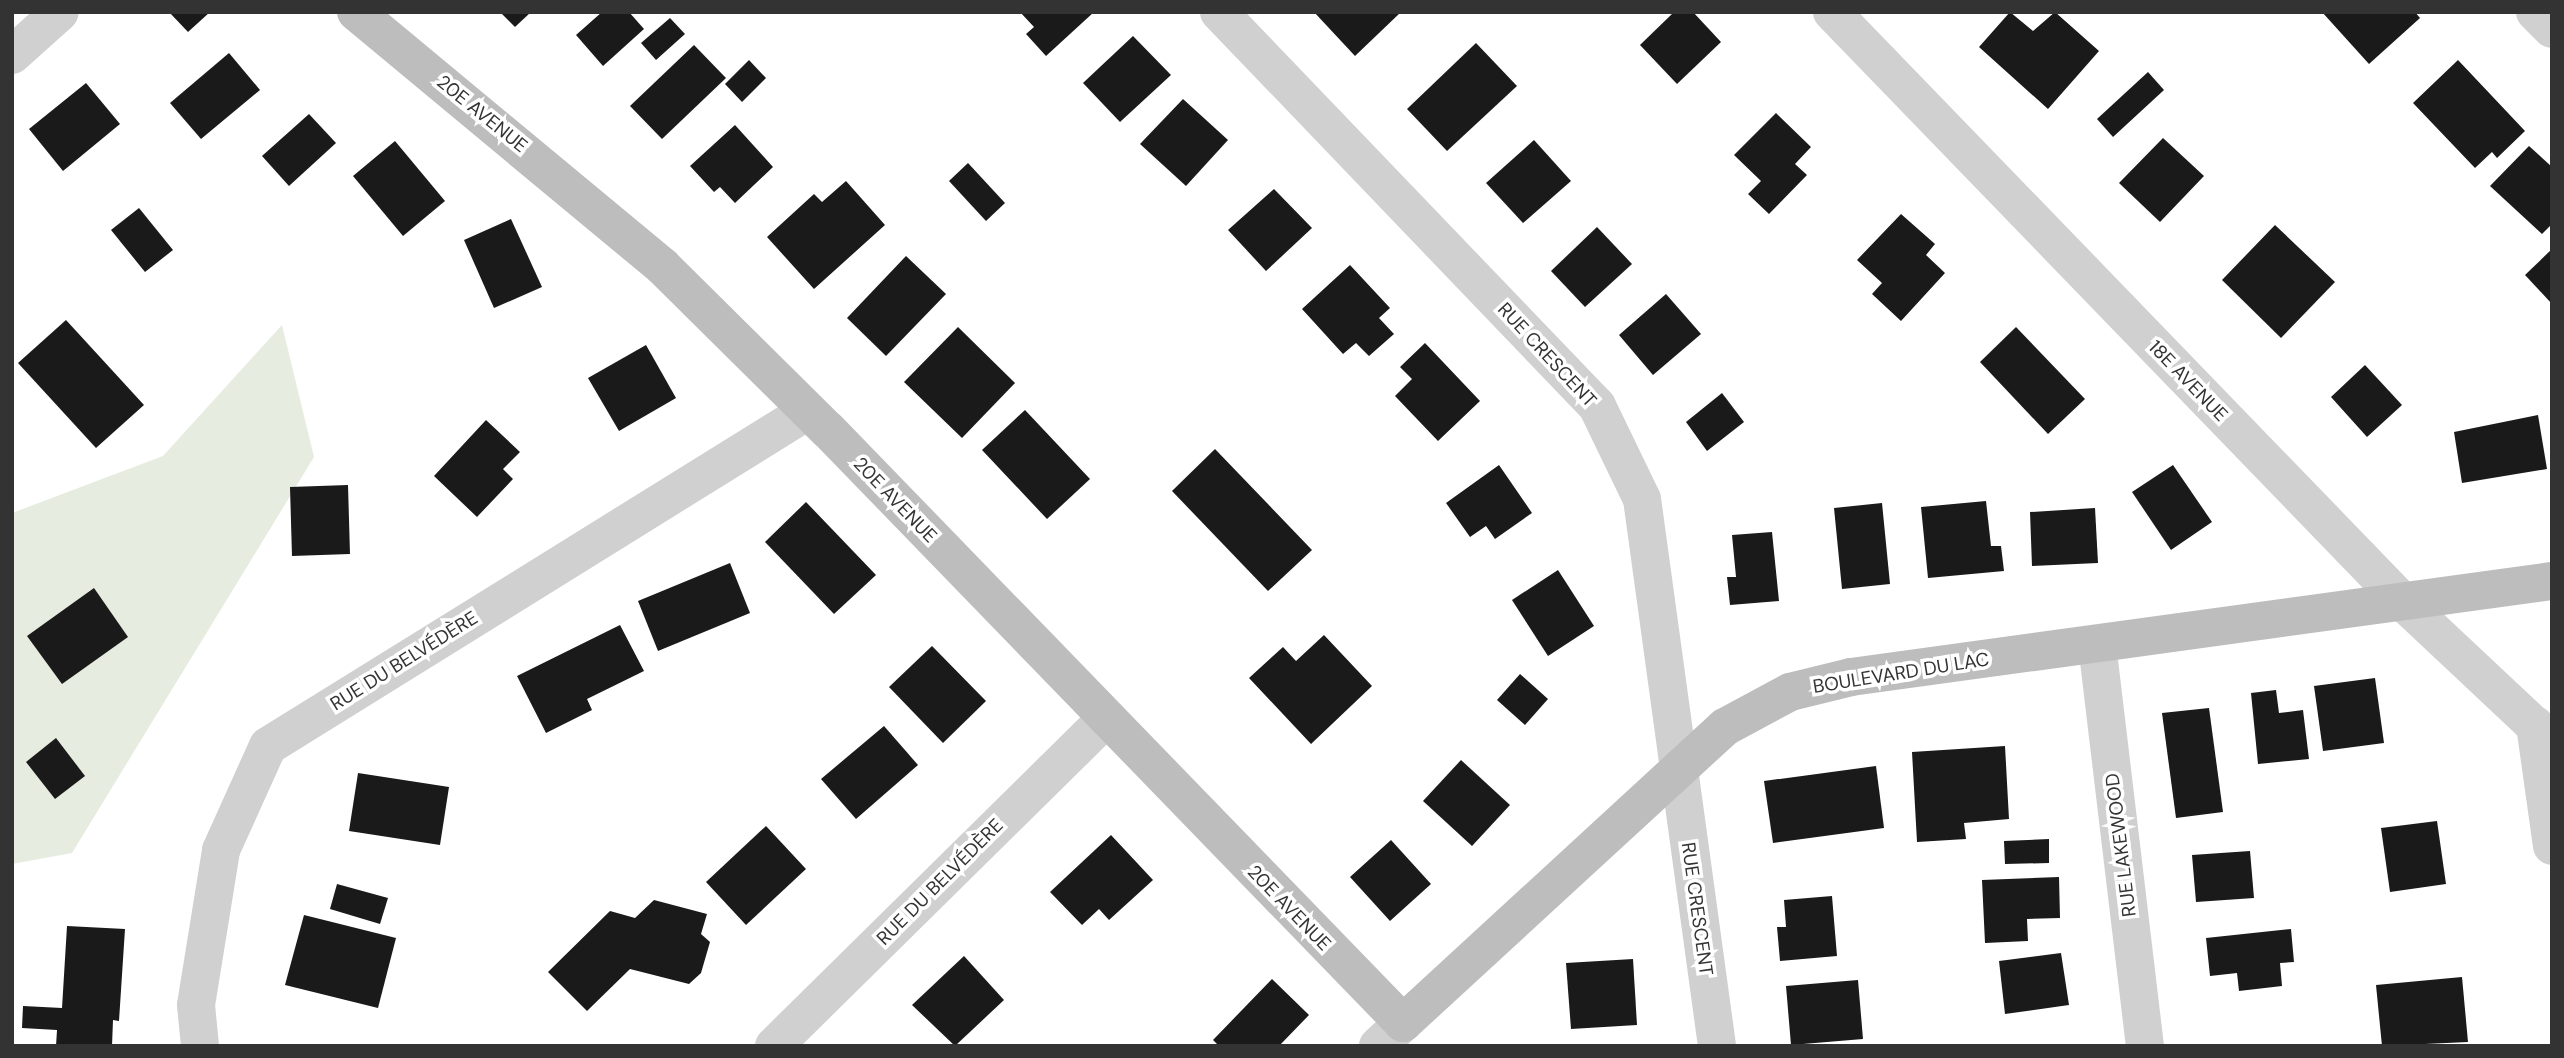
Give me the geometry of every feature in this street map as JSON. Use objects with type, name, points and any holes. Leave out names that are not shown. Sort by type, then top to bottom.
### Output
[{"type":"street","points":[[12,55],[60,12]]},
{"type":"street","name":"20E AVENUE","points":[[356,12],[662,266],[1107,719],[1391,1034]]},
{"type":"street","name":"RUE CRESCENT","points":[[1219,12],[1597,406],[1642,499],[1717,1046]]},
{"type":"street","name":"18E AVENUE","points":[[1832,12],[2404,603],[2543,734]]},
{"type":"street","points":[[2535,12],[2552,29]]},
{"type":"street","name":"RUE DU BELVÉDÈRE","points":[[200,1046],[196,1005],[221,849],[268,746],[806,412]]},
{"type":"street","name":"BOULEVARD DU LAC","points":[[1391,1034],[1725,727],[1790,692],[1852,677],[2552,581]]},
{"type":"street","name":"RUE LAKEWOOD","points":[[2097,644],[2145,1046]]},
{"type":"street","name":"RUE DU BELVÉDÈRE","points":[[774,1046],[1107,719]]},
{"type":"street","points":[[2543,734],[2552,846]]},
{"type":"shaded area","points":[[282,325],[314,457],[72,853],[12,864],[12,513],[163,456]]},
{"type":"building","points":[[169,12],[210,12],[188,32]]},
{"type":"building","points":[[500,12],[531,12],[515,27]]},
{"type":"building","points":[[602,12],[629,12],[644,29],[603,66],[576,35]]},
{"type":"building","points":[[1020,12],[1094,12],[1046,56],[1026,34],[1034,27]]},
{"type":"building","points":[[1314,12],[1401,12],[1355,56]]},
{"type":"building","points":[[1674,12],[1693,12],[1721,42],[1677,84],[1640,45]]},
{"type":"building","points":[[2010,12],[2033,31],[2055,12],[2099,51],[2048,109],[1979,47]]},
{"type":"building","points":[[2322,12],[2415,12],[2420,18],[2369,64]]},
{"type":"building","points":[[670,18],[685,34],[656,60],[641,43]]},
{"type":"building","points":[[1133,36],[1171,75],[1120,122],[1083,83]]},
{"type":"building","points":[[1476,43],[1517,86],[1447,151],[1407,109]]},
{"type":"building","points":[[694,45],[726,78],[662,139],[630,106]]},
{"type":"building","points":[[229,53],[260,90],[201,139],[170,103]]},
{"type":"building","points":[[749,60],[766,78],[742,102],[725,84]]},
{"type":"building","points":[[2458,60],[2525,131],[2497,158],[2492,152],[2475,168],[2413,103]]},
{"type":"building","points":[[2148,72],[2164,90],[2113,137],[2097,119]]},
{"type":"building","points":[[86,83],[120,124],[63,171],[29,129]]},
{"type":"building","points":[[1183,99],[1228,140],[1186,186],[1140,144]]},
{"type":"building","points":[[1776,113],[1811,147],[1795,164],[1807,175],[1769,214],[1748,194],[1761,181],[1734,155]]},
{"type":"building","points":[[309,114],[336,143],[289,186],[262,156]]},
{"type":"building","points":[[735,125],[773,167],[735,203],[720,187],[714,192],[690,166]]},
{"type":"building","points":[[2163,138],[2204,176],[2160,222],[2119,183]]},
{"type":"building","points":[[1534,140],[1571,181],[1523,223],[1486,183]]},
{"type":"building","points":[[395,141],[445,201],[403,236],[353,176]]},
{"type":"building","points":[[2529,146],[2552,167],[2552,224],[2542,234],[2490,186]]},
{"type":"building","points":[[968,163],[1005,203],[986,221],[949,181]]},
{"type":"building","points":[[846,181],[885,225],[814,289],[767,237],[814,194],[822,202]]},
{"type":"building","points":[[1274,189],[1312,228],[1266,271],[1228,230]]},
{"type":"building","points":[[139,208],[173,250],[145,272],[111,230]]},
{"type":"building","points":[[1901,214],[1935,244],[1926,255],[1945,273],[1901,321],[1872,294],[1882,283],[1857,260]]},
{"type":"building","points":[[511,219],[542,287],[494,308],[464,240]]},
{"type":"building","points":[[2275,225],[2335,282],[2281,338],[2222,280]]},
{"type":"building","points":[[1597,227],[1632,264],[1585,307],[1551,271]]},
{"type":"building","points":[[2552,249],[2552,304],[2525,275]]},
{"type":"building","points":[[906,256],[946,294],[886,356],[847,318]]},
{"type":"building","points":[[1350,265],[1390,308],[1379,318],[1394,334],[1369,356],[1356,343],[1343,354],[1302,309]]},
{"type":"building","points":[[1666,294],[1701,334],[1653,375],[1619,335]]},
{"type":"building","points":[[66,320],[144,405],[96,448],[18,363]]},
{"type":"building","points":[[958,327],[1015,383],[962,438],[904,382]]},
{"type":"building","points":[[2016,327],[2085,399],[2048,434],[1980,362]]},
{"type":"building","points":[[1425,343],[1480,401],[1438,441],[1395,396],[1412,379],[1400,367]]},
{"type":"building","points":[[646,345],[676,398],[619,431],[588,378]]},
{"type":"building","points":[[2365,365],[2402,405],[2367,437],[2331,397]]},
{"type":"building","points":[[1722,393],[1744,422],[1707,451],[1686,422]]},
{"type":"building","points":[[1025,410],[1090,479],[1047,519],[982,450]]},
{"type":"building","points":[[2538,415],[2547,469],[2462,483],[2454,432]]},
{"type":"building","points":[[486,420],[520,452],[503,469],[513,479],[477,517],[434,476]]},
{"type":"building","points":[[1215,449],[1312,550],[1268,591],[1172,491]]},
{"type":"building","points":[[1499,465],[1532,513],[1495,539],[1486,526],[1470,537],[1446,503]]},
{"type":"building","points":[[2173,465],[2212,522],[2171,550],[2132,492]]},
{"type":"building","points":[[348,485],[350,554],[292,556],[290,487]]},
{"type":"building","points":[[1986,501],[1991,546],[2001,546],[2004,571],[1928,578],[1921,507]]},
{"type":"building","points":[[806,502],[876,575],[834,614],[765,542]]},
{"type":"building","points":[[1882,503],[1890,584],[1842,589],[1834,508]]},
{"type":"building","points":[[2095,508],[2098,563],[2032,566],[2030,512]]},
{"type":"building","points":[[1772,532],[1779,601],[1730,605],[1727,577],[1736,577],[1732,535]]},
{"type":"building","points":[[730,563],[750,613],[658,651],[638,601]]},
{"type":"building","points":[[1558,570],[1594,626],[1548,656],[1512,600]]},
{"type":"building","points":[[94,588],[128,637],[62,684],[27,636]]},
{"type":"building","points":[[620,625],[644,671],[587,699],[592,710],[546,733],[517,676]]},
{"type":"building","points":[[1324,635],[1372,686],[1311,744],[1249,678],[1283,647],[1296,661]]},
{"type":"building","points":[[932,646],[986,701],[943,743],[889,687]]},
{"type":"building","points":[[1520,674],[1548,699],[1525,725],[1497,700]]},
{"type":"building","points":[[2375,678],[2384,743],[2323,751],[2314,686]]},
{"type":"building","points":[[2276,690],[2279,713],[2303,710],[2309,759],[2258,764],[2251,693]]},
{"type":"building","points":[[2209,708],[2223,812],[2176,818],[2162,713]]},
{"type":"building","points":[[884,726],[918,765],[856,819],[821,779]]},
{"type":"building","points":[[56,738],[85,776],[55,799],[26,762]]},
{"type":"building","points":[[2005,746],[2009,819],[1964,823],[1966,839],[1917,842],[1912,752]]},
{"type":"building","points":[[1461,760],[1510,805],[1472,846],[1423,801]]},
{"type":"building","points":[[1876,766],[1884,828],[1773,843],[1764,781]]},
{"type":"building","points":[[358,773],[449,787],[440,845],[349,831]]},
{"type":"building","points":[[2437,821],[2446,884],[2390,892],[2381,828]]},
{"type":"building","points":[[766,826],[806,869],[746,925],[706,882]]},
{"type":"building","points":[[1111,835],[1153,880],[1109,920],[1099,909],[1082,925],[1050,892]]},
{"type":"building","points":[[2049,839],[2049,863],[2005,864],[2004,841]]},
{"type":"building","points":[[1391,840],[1431,884],[1390,921],[1350,877]]},
{"type":"building","points":[[2250,851],[2254,898],[2196,902],[2192,855]]},
{"type":"building","points":[[2059,877],[2060,918],[2027,919],[2028,941],[1985,943],[1982,880]]},
{"type":"building","points":[[337,884],[388,898],[380,924],[330,909]]},
{"type":"building","points":[[1832,896],[1837,956],[1780,961],[1777,927],[1786,927],[1784,900]]},
{"type":"building","points":[[654,900],[707,914],[701,934],[710,942],[701,973],[689,984],[630,969],[587,1011],[548,972],[610,911],[635,918]]},
{"type":"building","points":[[304,915],[396,938],[378,1008],[285,985]]},
{"type":"building","points":[[67,926],[125,929],[119,1021],[113,1020],[112,1046],[56,1046],[57,1030],[22,1028],[23,1006],[62,1008]]},
{"type":"building","points":[[2291,929],[2294,962],[2280,963],[2282,986],[2239,991],[2237,973],[2210,976],[2206,938]]},
{"type":"building","points":[[2061,953],[2069,1005],[2005,1014],[1999,961]]},
{"type":"building","points":[[964,956],[1004,1000],[955,1046],[912,1005]]},
{"type":"building","points":[[1633,959],[1637,1025],[1571,1029],[1566,963]]},
{"type":"building","points":[[2462,977],[2468,1042],[2382,1046],[2376,985]]},
{"type":"building","points":[[1272,979],[1309,1015],[1279,1046],[1219,1046],[1213,1040]]},
{"type":"building","points":[[1858,980],[1863,1039],[1791,1045],[1786,986]]}]
